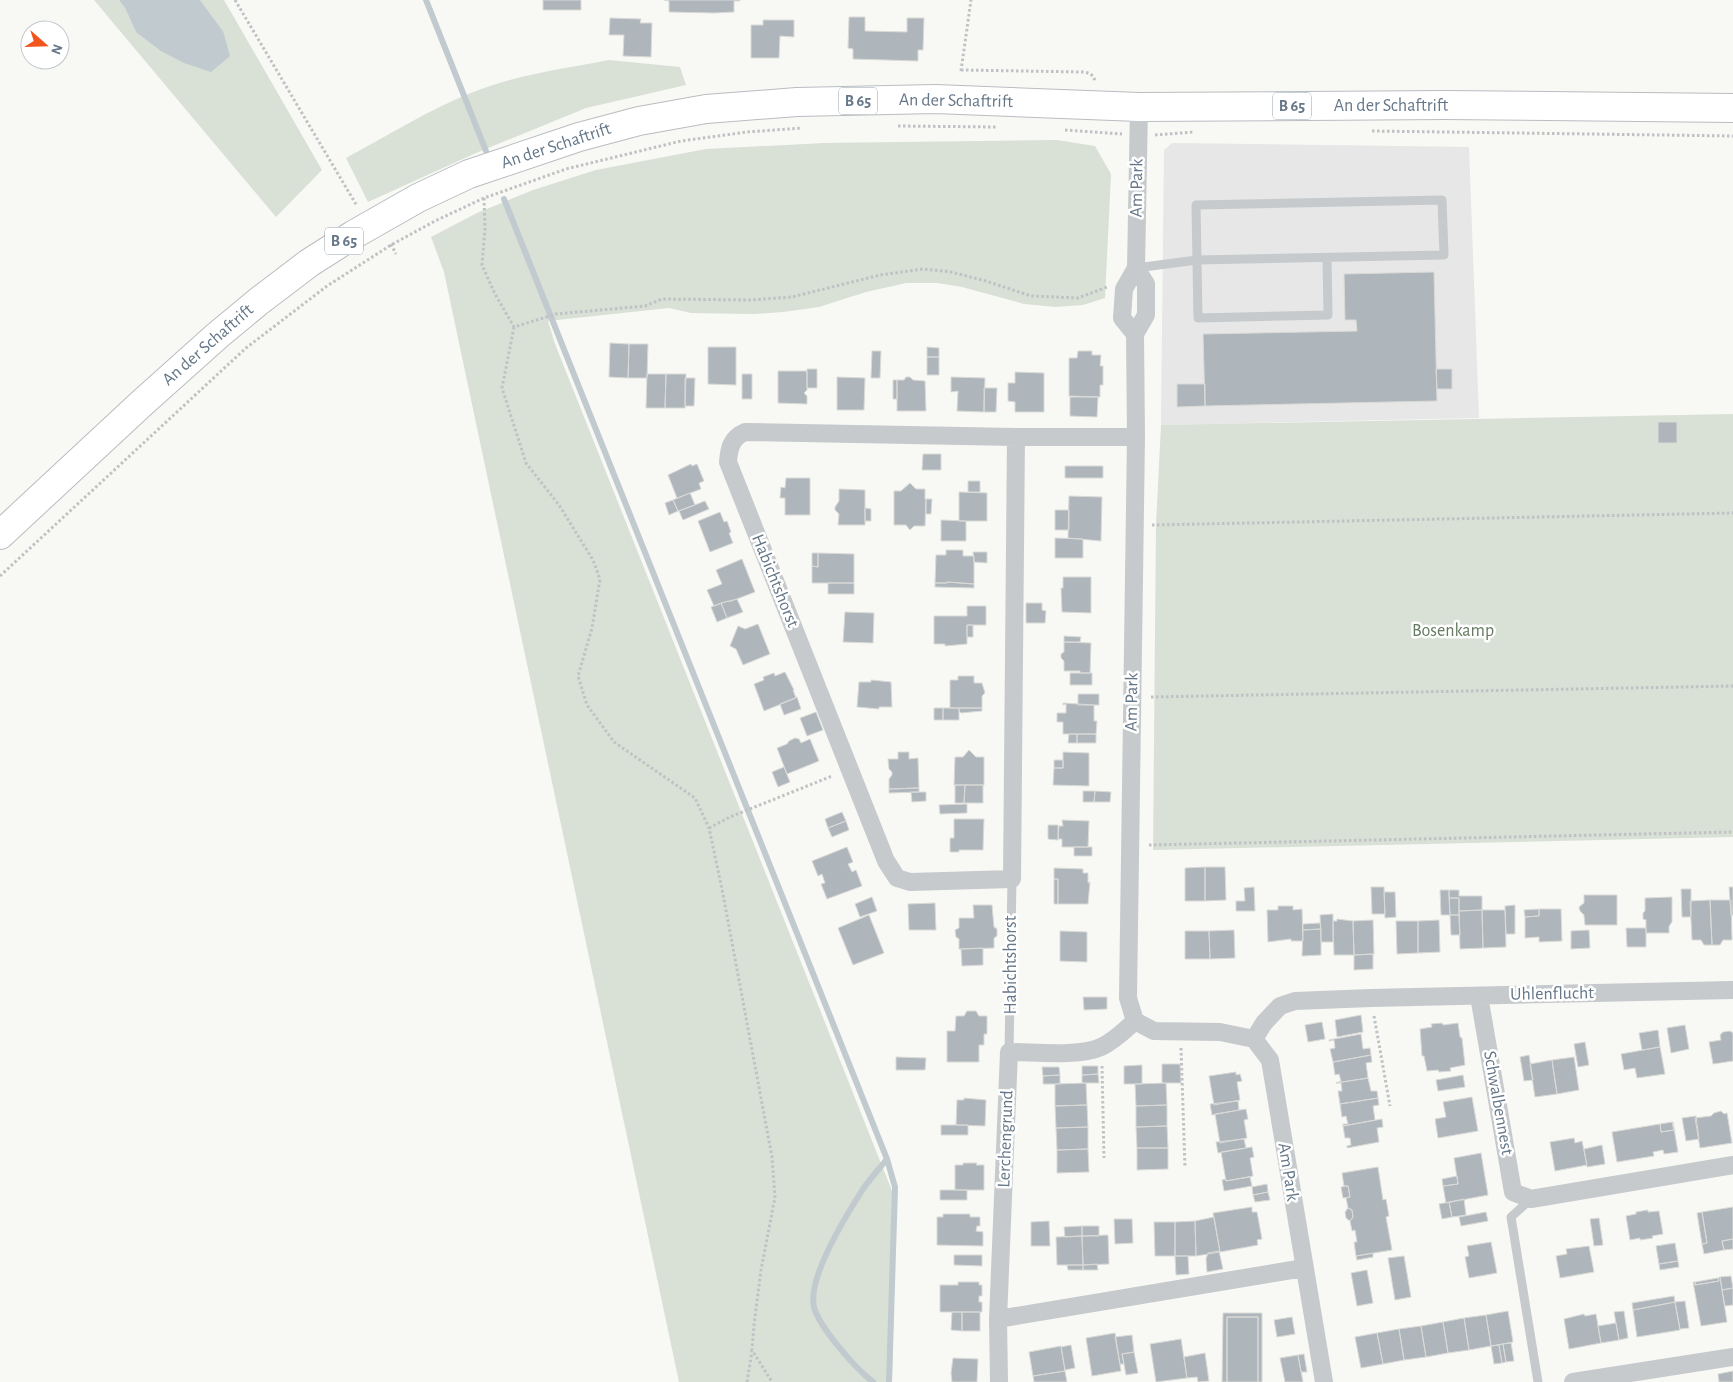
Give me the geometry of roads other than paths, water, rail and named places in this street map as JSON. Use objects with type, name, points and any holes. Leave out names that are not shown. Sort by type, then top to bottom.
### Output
[{"type":"main road","name":"An der Schaftrift","points":[[0,536],[142,403],[259,301],[309,264],[374,222],[418,198],[469,174],[579,137],[639,121],[706,110],[797,102],[934,99],[1139,107],[1455,105],[1733,108]]},
{"type":"street","name":"Am Park","points":[[1135,1021],[1128,998],[1136,437],[1135,334],[1146,315],[1146,284],[1136,268],[1139,107]]},
{"type":"street","name":"Habichtshorst","points":[[1016,437],[1012,879],[910,882],[897,878],[886,861],[728,462],[729,449],[737,436],[744,432],[1016,437],[1136,437]]},
{"type":"street","name":"Uhlenflucht","points":[[1254,1039],[1264,1023],[1280,1006],[1295,1002],[1371,998],[1733,990]]},
{"type":"street","name":"Schwalbennest","points":[[1479,996],[1513,1192],[1532,1199]]},
{"type":"street","points":[[1009,1052],[1080,1052],[1101,1047],[1121,1034],[1135,1021],[1154,1030],[1220,1032],[1254,1039]]},
{"type":"street","name":"Am Park","points":[[1254,1039],[1270,1060],[1324,1382]]},
{"type":"street","name":"Lerchengrund","points":[[999,1382],[998,1319],[1009,1052]]},
{"type":"street","points":[[1532,1199],[1733,1165]]},
{"type":"street","points":[[998,1319],[1304,1268]]},
{"type":"street","points":[[1573,1382],[1733,1357]]},
{"type":"lane","points":[[1136,268],[1197,260],[1444,255],[1442,200],[1196,205],[1197,260],[1198,318],[1328,315],[1327,258]]},
{"type":"lane","name":"Habichtshorst","points":[[1009,1052],[1012,879]]},
{"type":"lane","points":[[1532,1199],[1511,1217],[1538,1382]]},
{"type":"waterway","points":[[426,0],[486,151]]},
{"type":"waterway","points":[[504,199],[887,1159],[895,1187],[889,1382]]},
{"type":"waterway","points":[[873,1382],[848,1358],[830,1336],[817,1315],[813,1295],[816,1280],[830,1246],[863,1189],[887,1159]]},
{"type":"park label","name":"Bosenkamp","points":[[1453,631]]}]
